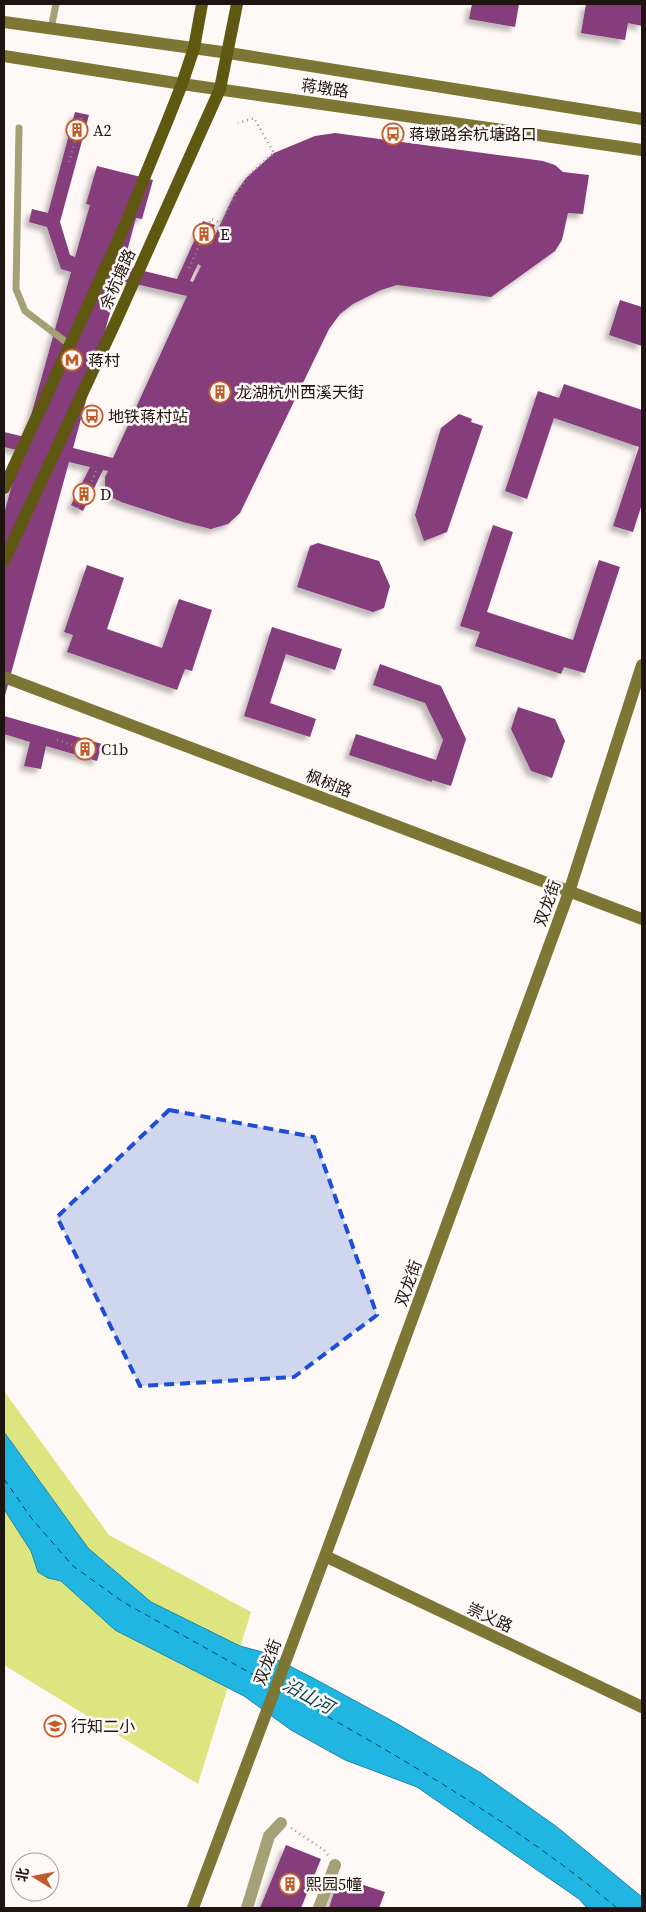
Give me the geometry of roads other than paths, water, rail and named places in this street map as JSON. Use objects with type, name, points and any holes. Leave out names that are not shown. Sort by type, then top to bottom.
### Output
[{"type":"main road","name":"余杭塘路","points":[[4,488],[125,225],[182,84],[194,48],[202,4]]},
{"type":"main road","name":"余杭塘路","points":[[4,561],[117,319],[220,89],[229,53],[237,4]]},
{"type":"street","name":"蒋墩路","points":[[7,23],[229,53],[642,119]]},
{"type":"street","name":"蒋墩路","points":[[4,56],[182,84],[642,150]]},
{"type":"street","name":"双龙街","points":[[193,1908],[325,1556],[569,892],[642,665]]},
{"type":"street","name":"枫树路","points":[[4,677],[642,919]]},
{"type":"street","name":"崇义路","points":[[325,1556],[642,1706]]},
{"type":"street","points":[[247,1908],[269,1836],[281,1823]]},
{"type":"street","points":[[319,1908],[335,1865]]},
{"type":"lane","points":[[50,29],[56,4]]},
{"type":"lane","points":[[19,128],[16,289],[25,311],[70,345]]},
{"type":"water","name":"沿山河","points":[[4,1432],[88,1548],[151,1602],[240,1646],[262,1652],[313,1678],[396,1723],[481,1773],[557,1827],[642,1897],[642,1908],[587,1908],[579,1899],[417,1787],[345,1760],[291,1730],[244,1696],[115,1630],[61,1581],[48,1578],[38,1572],[31,1551],[4,1509]]},
{"type":"place","name":"A2","points":[[77,130]]},
{"type":"place","name":"蒋墩路余杭塘路口","points":[[393,134]]},
{"type":"place","name":"E","points":[[204,234]]},
{"type":"place","name":"蒋村","points":[[72,360]]},
{"type":"place","name":"龙湖杭州西溪天街","points":[[220,392]]},
{"type":"place","name":"地铁蒋村站","points":[[92,416]]},
{"type":"place","name":"D","points":[[84,494]]},
{"type":"place","name":"C1b","points":[[85,749]]},
{"type":"place","name":"行知二小","points":[[55,1726]]},
{"type":"place","name":"熙园5幢","points":[[290,1884]]}]
